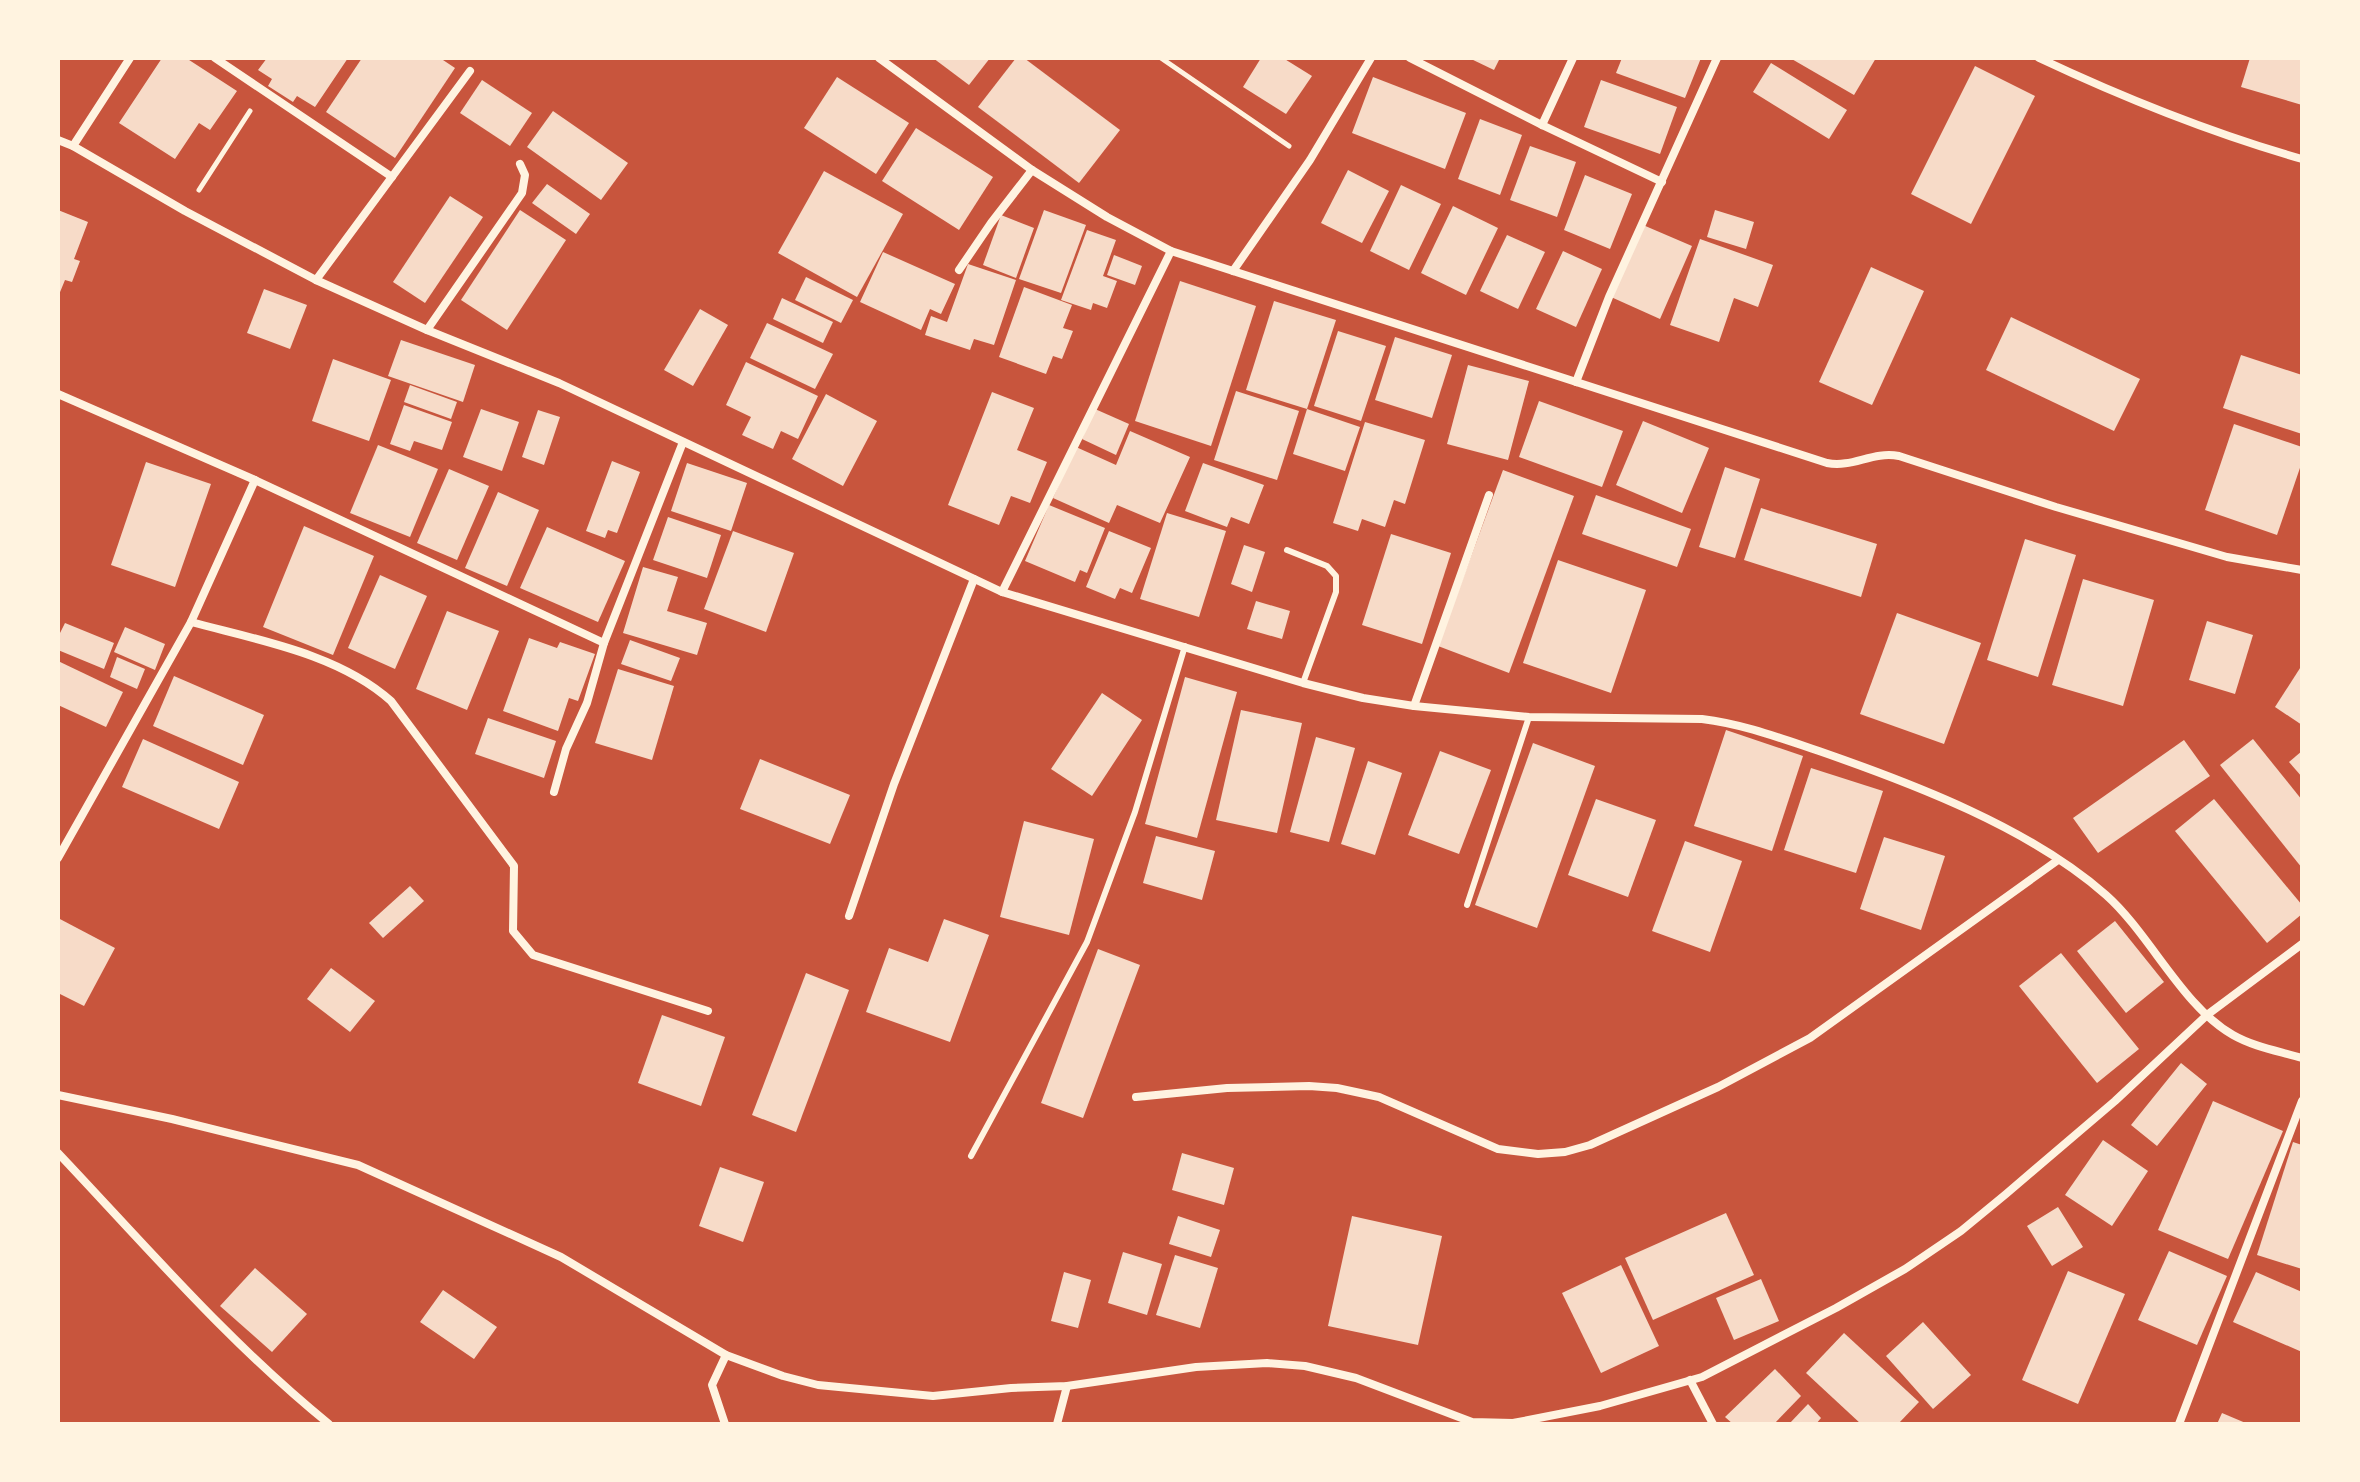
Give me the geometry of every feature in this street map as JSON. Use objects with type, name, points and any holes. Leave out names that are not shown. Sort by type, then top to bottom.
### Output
[{"type":"street","points":[[73,146],[130,58]]},
{"type":"street","points":[[215,58],[392,177]]},
{"type":"street","points":[[879,58],[1032,170],[1107,217],[1171,251],[1827,463],[1844,465],[1878,454],[1899,456],[2056,507],[2227,557],[2302,570]]},
{"type":"street","points":[[893,67],[898,58]]},
{"type":"street","points":[[1233,271],[1310,160],[1371,58]]},
{"type":"street","points":[[1410,58],[1662,182]]},
{"type":"street","points":[[1542,125],[1573,58]]},
{"type":"street","points":[[1576,382],[1609,297],[1717,58]]},
{"type":"street","points":[[2039,58],[2087,81],[2213,131],[2302,159]]},
{"type":"street","points":[[316,280],[470,71]]},
{"type":"street","points":[[58,140],[316,280],[427,330],[559,383],[1002,592],[1303,683],[1363,698],[1529,717],[1702,719],[1745,726],[1924,790],[2009,831],[2086,878],[2110,899],[2207,1015],[2242,1040],[2302,1058]]},
{"type":"street","points":[[427,330],[522,193],[525,175],[520,164]]},
{"type":"street","points":[[959,270],[1032,170]]},
{"type":"street","points":[[1002,592],[1171,251]]},
{"type":"street","points":[[58,394],[255,480],[604,643]]},
{"type":"street","points":[[554,792],[566,749],[587,703],[604,643],[683,442]]},
{"type":"street","points":[[58,858],[191,622],[255,480]]},
{"type":"street","points":[[1414,706],[1489,495]]},
{"type":"street","points":[[849,916],[894,784],[974,579]]},
{"type":"street","points":[[191,622],[329,662],[371,683],[391,701],[514,866],[513,931],[533,955],[708,1011]]},
{"type":"street","points":[[1136,1097],[1227,1088],[1337,1088],[1379,1097],[1498,1149],[1538,1154],[1565,1152],[1590,1145],[1718,1087],[1810,1038],[2058,860]]},
{"type":"street","points":[[58,1095],[172,1119],[358,1165],[561,1257],[726,1355],[806,1382],[880,1393],[933,1396],[1067,1386],[1196,1367],[1267,1363],[1305,1366],[1356,1378],[1472,1422],[1493,1424],[1600,1406],[1702,1377],[1905,1269],[1961,1231],[2115,1101],[2207,1015],[2302,944]]},
{"type":"street","points":[[2179,1424],[2302,1101]]},
{"type":"street","points":[[58,1153],[209,1316],[282,1386],[329,1424]]},
{"type":"street","points":[[725,1424],[712,1385],[726,1355]]},
{"type":"street","points":[[1690,1380],[1713,1424]]},
{"type":"street","points":[[1057,1424],[1067,1386]]},
{"type":"lane","points":[[1287,550],[1327,566],[1336,576],[1336,592],[1303,683]]},
{"type":"lane","points":[[971,1156],[1087,942],[1135,812],[1185,646]]},
{"type":"lane","points":[[1467,905],[1529,717]]},
{"type":"path","points":[[1161,58],[1310,160]]},
{"type":"path","points":[[185,211],[263,90]]},
{"type":"building","points":[[162,58],[186,58],[237,91],[210,130],[199,123],[175,159],[119,123]]},
{"type":"building","points":[[267,58],[348,58],[315,107],[297,96],[293,102],[268,86],[272,79],[258,70]]},
{"type":"building","points":[[362,58],[440,58],[455,68],[395,158],[326,112]]},
{"type":"building","points":[[933,58],[990,58],[969,85]]},
{"type":"building","points":[[1016,58],[1024,58],[1120,130],[1079,183],[978,107]]},
{"type":"building","points":[[1261,58],[1283,58],[1312,76],[1286,114],[1243,87]]},
{"type":"building","points":[[1469,58],[1500,58],[1494,70]]},
{"type":"building","points":[[1622,58],[1701,58],[1685,98],[1616,73]]},
{"type":"building","points":[[1790,58],[1876,58],[1854,95]]},
{"type":"building","points":[[2250,58],[2302,58],[2302,105],[2241,87]]},
{"type":"building","points":[[1771,63],[1847,110],[1829,139],[1753,92]]},
{"type":"building","points":[[1975,66],[2035,96],[1971,224],[1911,194]]},
{"type":"building","points":[[837,77],[909,123],[876,174],[804,128]]},
{"type":"building","points":[[1373,77],[1466,113],[1445,169],[1352,133]]},
{"type":"building","points":[[482,80],[532,113],[510,146],[460,113]]},
{"type":"building","points":[[1601,80],[1677,107],[1660,154],[1584,127]]},
{"type":"building","points":[[553,111],[628,163],[601,200],[527,147]]},
{"type":"building","points":[[1480,119],[1522,135],[1500,195],[1458,179]]},
{"type":"building","points":[[916,128],[993,177],[959,230],[882,181]]},
{"type":"building","points":[[1530,146],[1576,162],[1557,217],[1510,200]]},
{"type":"building","points":[[1348,170],[1389,191],[1362,243],[1321,223]]},
{"type":"building","points":[[824,171],[903,214],[857,297],[778,253]]},
{"type":"building","points":[[1585,175],[1632,194],[1610,249],[1564,230]]},
{"type":"building","points":[[547,184],[590,214],[576,234],[532,203]]},
{"type":"building","points":[[1401,185],[1441,204],[1409,270],[1370,251]]},
{"type":"building","points":[[450,196],[483,217],[425,303],[393,282]]},
{"type":"building","points":[[1453,206],[1498,228],[1466,295],[1421,273]]},
{"type":"building","points":[[58,210],[88,222],[74,259],[80,261],[72,282],[65,280],[58,297]]},
{"type":"building","points":[[520,210],[566,240],[507,330],[461,300]]},
{"type":"building","points":[[1044,210],[1086,225],[1061,293],[1019,279]]},
{"type":"building","points":[[1715,210],[1754,222],[1746,249],[1707,237]]},
{"type":"building","points":[[1001,215],[1034,228],[1016,278],[983,265]]},
{"type":"building","points":[[1643,225],[1692,246],[1660,319],[1611,297]]},
{"type":"building","points":[[1087,230],[1116,240],[1103,276],[1117,281],[1107,308],[1093,303],[1091,310],[1061,300]]},
{"type":"building","points":[[1507,235],[1545,252],[1518,309],[1480,291]]},
{"type":"building","points":[[1700,239],[1773,265],[1758,307],[1734,298],[1719,342],[1670,325]]},
{"type":"building","points":[[1563,251],[1602,269],[1576,327],[1536,309]]},
{"type":"building","points":[[883,252],[955,284],[941,314],[930,309],[921,330],[860,302]]},
{"type":"building","points":[[1114,255],[1142,266],[1135,285],[1107,275]]},
{"type":"building","points":[[968,264],[1016,280],[994,345],[974,339],[970,350],[925,335],[931,316],[947,322]]},
{"type":"building","points":[[1871,267],[1924,291],[1872,405],[1819,382]]},
{"type":"building","points":[[806,277],[853,300],[841,323],[795,300]]},
{"type":"building","points":[[1180,281],[1256,306],[1211,446],[1135,421]]},
{"type":"building","points":[[1024,287],[1072,305],[1063,328],[1073,331],[1062,359],[1053,356],[1046,374],[999,357]]},
{"type":"building","points":[[264,289],[307,305],[290,349],[247,333]]},
{"type":"building","points":[[782,298],[833,322],[823,343],[773,319]]},
{"type":"building","points":[[1274,301],[1336,320],[1307,409],[1246,390]]},
{"type":"building","points":[[700,309],[728,325],[693,386],[664,370]]},
{"type":"building","points":[[2011,317],[2140,379],[2114,431],[1986,370]]},
{"type":"building","points":[[767,323],[833,354],[815,389],[750,358]]},
{"type":"building","points":[[1338,331],[1386,346],[1361,421],[1314,406]]},
{"type":"building","points":[[1395,337],[1452,355],[1432,418],[1375,400]]},
{"type":"building","points":[[401,340],[475,365],[463,402],[388,376]]},
{"type":"building","points":[[2241,355],[2302,375],[2302,434],[2223,408]]},
{"type":"building","points":[[333,359],[391,380],[369,441],[312,421]]},
{"type":"building","points":[[746,362],[818,396],[798,439],[781,431],[773,449],[742,435],[751,417],[726,405]]},
{"type":"building","points":[[1468,365],[1529,381],[1508,460],[1447,444]]},
{"type":"building","points":[[410,385],[457,402],[451,419],[404,402]]},
{"type":"building","points":[[1236,391],[1299,411],[1277,480],[1214,460]]},
{"type":"building","points":[[992,392],[1034,408],[1017,450],[1047,462],[1030,503],[1011,496],[999,525],[948,505]]},
{"type":"building","points":[[826,394],[877,421],[843,486],[792,459]]},
{"type":"building","points":[[1539,401],[1623,431],[1602,487],[1519,457]]},
{"type":"building","points":[[404,405],[452,422],[442,450],[414,441],[410,451],[390,444]]},
{"type":"building","points":[[481,409],[519,422],[502,471],[463,457]]},
{"type":"building","points":[[1095,409],[1129,424],[1116,455],[1082,439]]},
{"type":"building","points":[[1307,409],[1360,427],[1345,471],[1293,454]]},
{"type":"building","points":[[538,410],[560,417],[544,465],[522,457]]},
{"type":"building","points":[[1643,421],[1709,448],[1682,513],[1616,485]]},
{"type":"building","points":[[1365,422],[1425,440],[1405,504],[1394,500],[1385,527],[1362,519],[1358,531],[1333,523]]},
{"type":"building","points":[[2234,424],[2302,447],[2302,462],[2277,535],[2205,510]]},
{"type":"building","points":[[1130,431],[1190,457],[1160,523],[1117,505],[1109,523],[1053,498],[1076,447],[1116,465]]},
{"type":"building","points":[[378,445],[438,469],[410,537],[350,513]]},
{"type":"building","points":[[612,461],[640,472],[617,533],[608,530],[605,538],[586,531]]},
{"type":"building","points":[[146,462],[211,484],[175,587],[111,565]]},
{"type":"building","points":[[687,463],[747,483],[731,531],[671,511]]},
{"type":"building","points":[[1203,463],[1264,485],[1249,524],[1231,517],[1227,527],[1185,511]]},
{"type":"building","points":[[1725,467],[1760,479],[1735,558],[1699,547]]},
{"type":"building","points":[[449,469],[489,486],[457,560],[417,543]]},
{"type":"building","points":[[1503,470],[1574,496],[1509,673],[1438,646]]},
{"type":"building","points":[[498,492],[539,510],[507,586],[465,568]]},
{"type":"building","points":[[1596,495],[1691,529],[1677,567],[1582,534]]},
{"type":"building","points":[[1049,505],[1105,528],[1087,573],[1080,570],[1075,582],[1025,561]]},
{"type":"building","points":[[1761,508],[1877,544],[1861,597],[1744,560]]},
{"type":"building","points":[[1167,513],[1226,531],[1199,617],[1140,599]]},
{"type":"building","points":[[668,517],[721,535],[707,578],[653,560]]},
{"type":"building","points":[[304,526],[374,556],[333,655],[263,627]]},
{"type":"building","points":[[547,527],[625,561],[598,622],[520,588]]},
{"type":"building","points":[[733,531],[794,553],[766,632],[704,609]]},
{"type":"building","points":[[1109,531],[1151,548],[1132,593],[1120,588],[1115,599],[1086,587]]},
{"type":"building","points":[[1391,534],[1451,553],[1422,644],[1362,625]]},
{"type":"building","points":[[2025,539],[2076,555],[2038,677],[1987,660]]},
{"type":"building","points":[[1244,545],[1265,552],[1252,592],[1231,584]]},
{"type":"building","points":[[1558,560],[1646,590],[1611,693],[1523,663]]},
{"type":"building","points":[[643,567],[678,577],[667,611],[707,623],[697,655],[623,633]]},
{"type":"building","points":[[380,575],[427,596],[395,669],[348,648]]},
{"type":"building","points":[[2083,579],[2154,600],[2123,706],[2052,685]]},
{"type":"building","points":[[1256,601],[1290,611],[1282,639],[1247,629]]},
{"type":"building","points":[[447,611],[499,631],[467,710],[416,689]]},
{"type":"building","points":[[1897,613],[1981,643],[1944,744],[1860,714]]},
{"type":"building","points":[[2207,621],[2253,635],[2235,694],[2189,680]]},
{"type":"building","points":[[65,623],[114,643],[104,669],[58,650],[58,632]]},
{"type":"building","points":[[125,627],[165,644],[155,670],[114,652]]},
{"type":"building","points":[[529,638],[557,648],[560,642],[595,654],[578,701],[569,698],[558,731],[503,711]]},
{"type":"building","points":[[630,640],[680,658],[671,681],[621,664]]},
{"type":"building","points":[[117,657],[145,669],[137,689],[110,677]]},
{"type":"building","points":[[58,661],[123,692],[106,727],[58,705]]},
{"type":"building","points":[[2302,665],[2302,725],[2275,707]]},
{"type":"building","points":[[618,669],[674,686],[652,760],[595,743]]},
{"type":"building","points":[[174,676],[264,715],[243,765],[153,726]]},
{"type":"building","points":[[1185,677],[1237,692],[1197,838],[1145,824]]},
{"type":"building","points":[[1102,693],[1142,720],[1092,796],[1051,769]]},
{"type":"building","points":[[1241,710],[1302,723],[1277,833],[1216,820]]},
{"type":"building","points":[[488,718],[556,741],[544,778],[475,754]]},
{"type":"building","points":[[1726,730],[1803,756],[1772,851],[1694,826]]},
{"type":"building","points":[[1316,737],[1355,748],[1329,842],[1290,832]]},
{"type":"building","points":[[143,739],[239,782],[219,829],[122,787]]},
{"type":"building","points":[[2253,739],[2302,800],[2302,868],[2220,765]]},
{"type":"building","points":[[2184,740],[2210,776],[2098,853],[2073,818]]},
{"type":"building","points":[[1533,743],[1595,766],[1537,928],[1475,905]]},
{"type":"building","points":[[1440,751],[1491,770],[1459,854],[1408,835]]},
{"type":"building","points":[[2302,751],[2302,777],[2289,762]]},
{"type":"building","points":[[760,759],[850,795],[830,844],[740,809]]},
{"type":"building","points":[[1368,761],[1402,773],[1375,855],[1341,844]]},
{"type":"building","points":[[1811,768],[1883,791],[1856,873],[1784,850]]},
{"type":"building","points":[[1596,799],[1656,820],[1628,897],[1568,875]]},
{"type":"building","points":[[2214,799],[2302,905],[2302,914],[2267,943],[2175,831]]},
{"type":"building","points":[[1024,821],[1094,839],[1069,935],[1000,917]]},
{"type":"building","points":[[1156,836],[1215,851],[1202,900],[1143,883]]},
{"type":"building","points":[[1884,837],[1945,856],[1921,930],[1860,909]]},
{"type":"building","points":[[1685,841],[1742,861],[1710,952],[1652,931]]},
{"type":"building","points":[[410,886],[424,901],[383,938],[369,923]]},
{"type":"building","points":[[58,918],[115,948],[84,1006],[58,993]]},
{"type":"building","points":[[944,919],[989,935],[950,1042],[866,1012],[889,948],[928,962]]},
{"type":"building","points":[[2115,921],[2164,982],[2126,1013],[2077,951]]},
{"type":"building","points":[[1098,949],[1140,965],[1083,1118],[1041,1103]]},
{"type":"building","points":[[2061,953],[2139,1049],[2097,1083],[2019,986]]},
{"type":"building","points":[[331,968],[375,1001],[350,1032],[307,999]]},
{"type":"building","points":[[806,973],[849,990],[796,1132],[752,1115]]},
{"type":"building","points":[[662,1015],[725,1037],[701,1106],[638,1083]]},
{"type":"building","points":[[2181,1063],[2207,1084],[2157,1146],[2131,1125]]},
{"type":"building","points":[[2213,1101],[2283,1131],[2228,1259],[2158,1230]]},
{"type":"building","points":[[2103,1140],[2148,1171],[2112,1226],[2065,1195]]},
{"type":"building","points":[[2293,1142],[2302,1145],[2302,1269],[2257,1255]]},
{"type":"building","points":[[1182,1153],[1234,1168],[1224,1205],[1172,1190]]},
{"type":"building","points":[[720,1167],[764,1182],[743,1242],[699,1226]]},
{"type":"building","points":[[2058,1207],[2083,1247],[2052,1266],[2027,1226]]},
{"type":"building","points":[[1726,1213],[1754,1275],[1653,1320],[1625,1258]]},
{"type":"building","points":[[1178,1216],[1220,1230],[1211,1257],[1169,1244]]},
{"type":"building","points":[[1352,1216],[1442,1236],[1418,1345],[1328,1326]]},
{"type":"building","points":[[2169,1251],[2227,1276],[2197,1345],[2138,1320]]},
{"type":"building","points":[[1123,1252],[1162,1264],[1147,1315],[1108,1303]]},
{"type":"building","points":[[1175,1255],[1218,1268],[1200,1328],[1156,1315]]},
{"type":"building","points":[[1621,1265],[1659,1346],[1601,1373],[1562,1293]]},
{"type":"building","points":[[255,1268],[307,1314],[272,1352],[220,1306]]},
{"type":"building","points":[[2068,1271],[2125,1294],[2078,1404],[2022,1380]]},
{"type":"building","points":[[1064,1272],[1091,1280],[1078,1328],[1051,1321]]},
{"type":"building","points":[[2256,1272],[2302,1292],[2302,1352],[2233,1322]]},
{"type":"building","points":[[1761,1279],[1779,1321],[1734,1340],[1716,1298]]},
{"type":"building","points":[[443,1290],[497,1327],[474,1359],[420,1322]]},
{"type":"building","points":[[1923,1322],[1971,1375],[1933,1409],[1886,1356]]},
{"type":"building","points":[[1844,1333],[1919,1402],[1898,1424],[1861,1424],[1806,1373]]},
{"type":"building","points":[[1775,1369],[1801,1396],[1774,1424],[1733,1424],[1725,1417]]},
{"type":"building","points":[[1808,1404],[1821,1418],[1816,1424],[1789,1424]]},
{"type":"building","points":[[2222,1413],[2248,1424],[2217,1424]]}]
